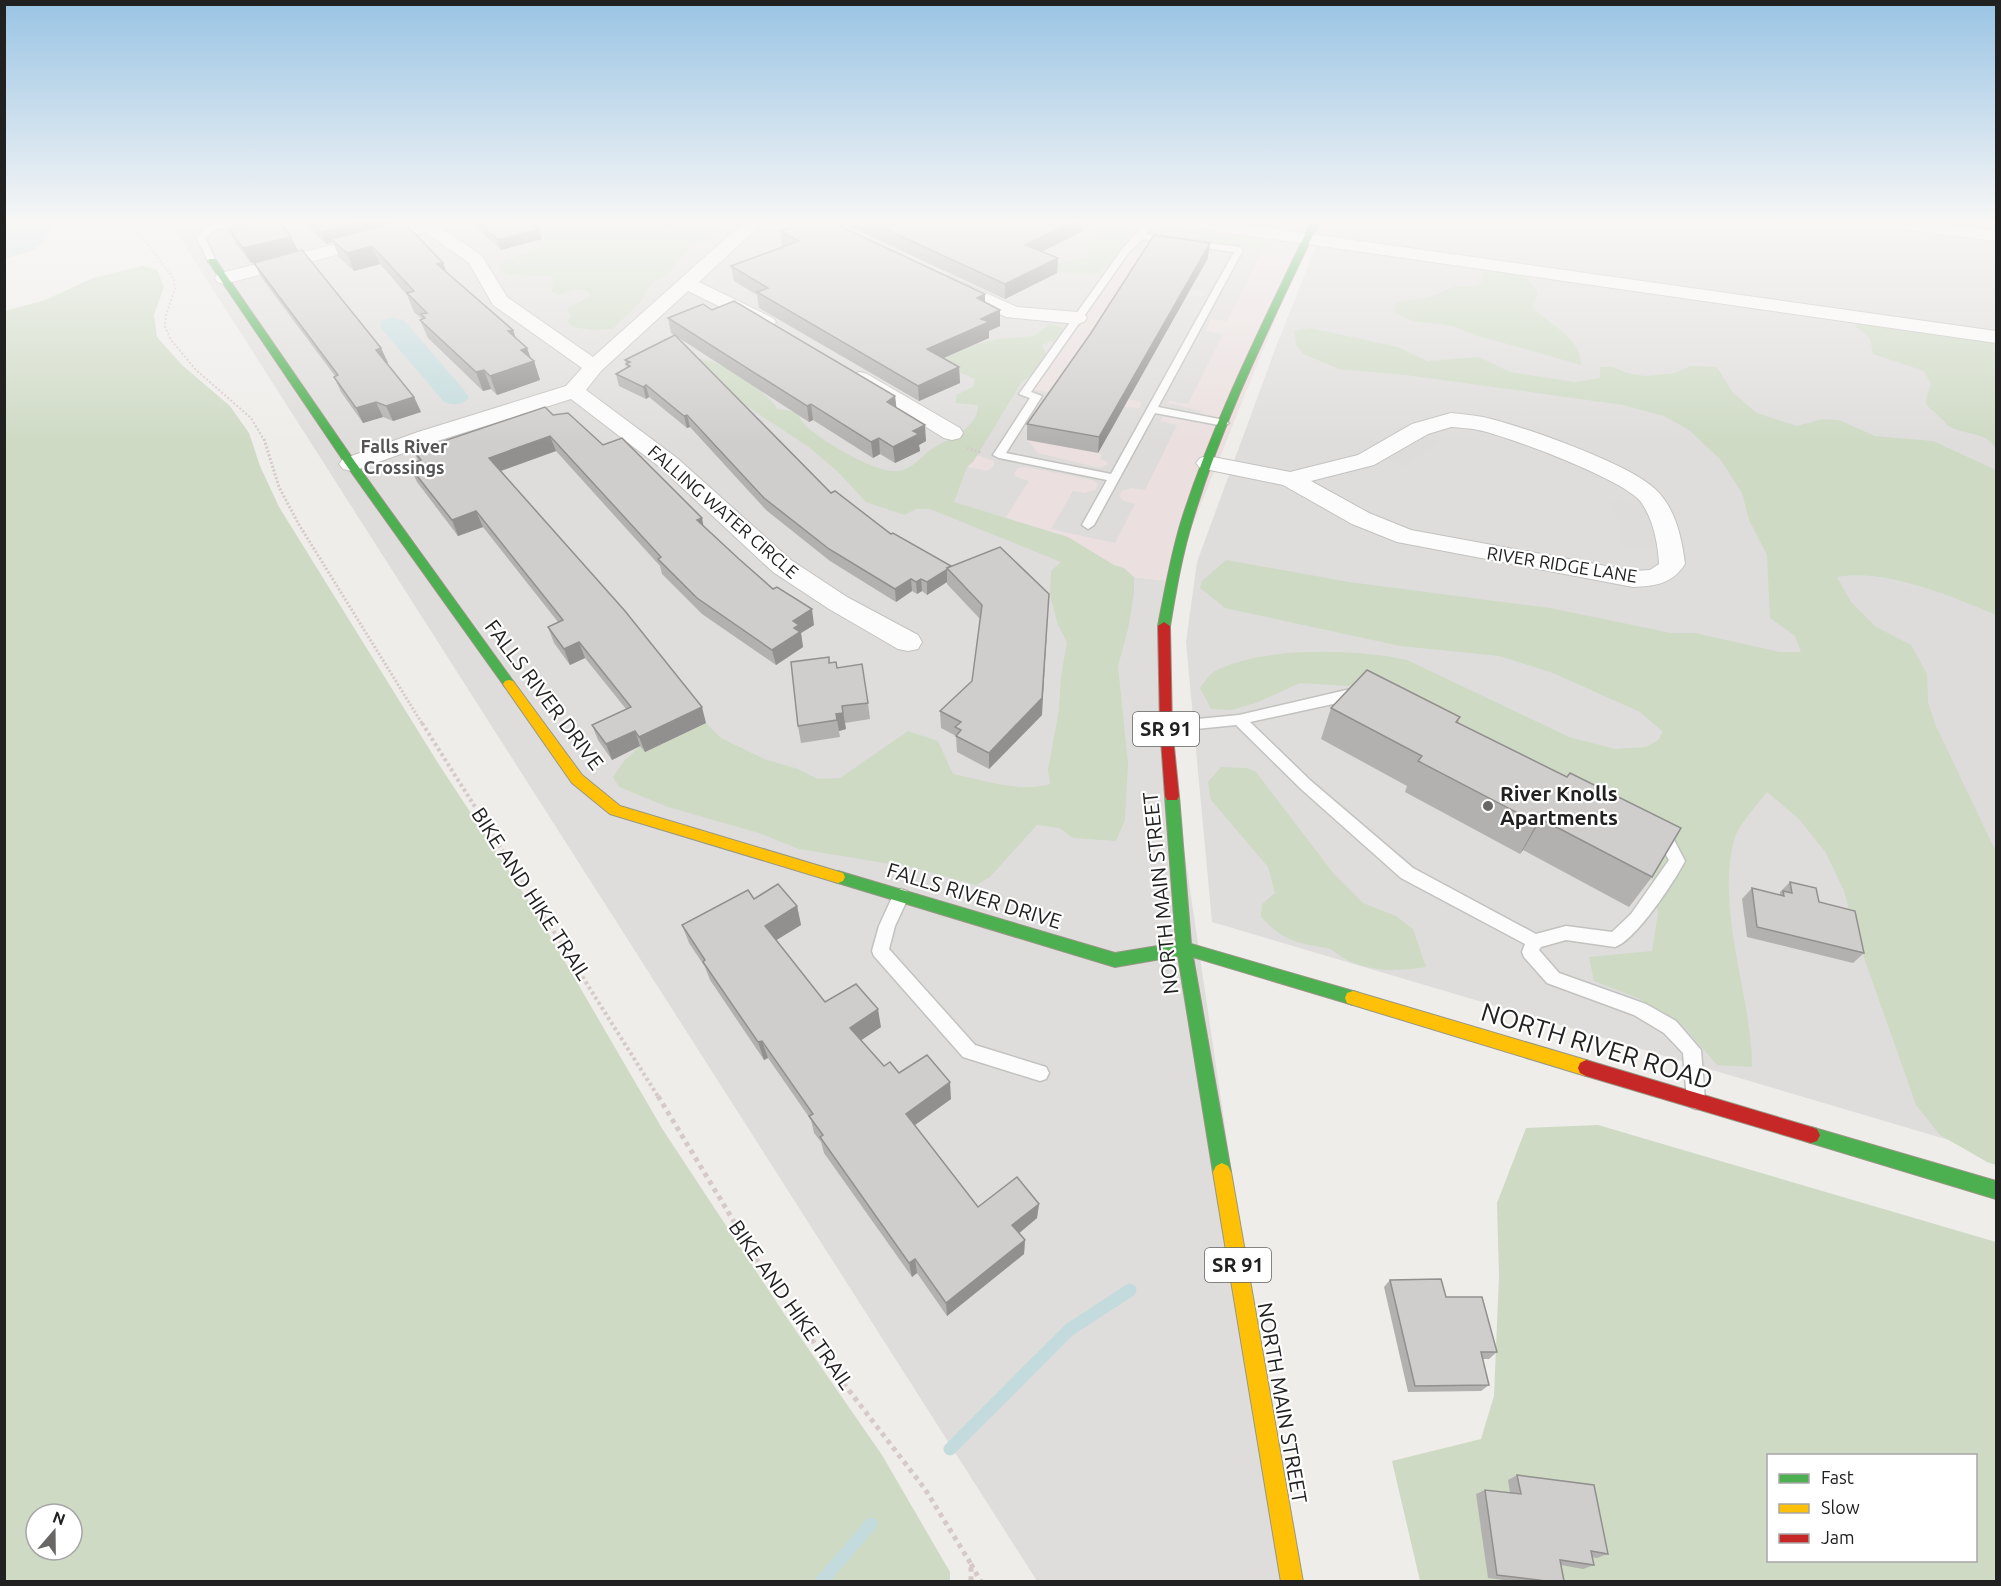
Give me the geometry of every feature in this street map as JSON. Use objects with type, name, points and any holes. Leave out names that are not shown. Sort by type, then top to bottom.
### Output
[{"type":"street","name":"FALLS RIVER DRIVE","points":[[236,296],[351,464],[576,779],[615,810],[1115,960],[1184,948]]},
{"type":"street","points":[[497,296],[500,301],[594,367]]},
{"type":"street","points":[[351,464],[426,437],[574,390],[594,367],[672,296]]},
{"type":"street","points":[[714,296],[779,330]]},
{"type":"street","points":[[977,296],[1013,313],[1077,318]]},
{"type":"street","name":"NORTH MAIN STREET","points":[[1282,296],[1224,423],[1191,503],[1170,581],[1163,636],[1166,727],[1184,948],[1292,1581]]},
{"type":"street","points":[[1734,296],[1996,337]]},
{"type":"street","points":[[845,369],[952,433]]},
{"type":"street","name":"FALLING WATER CIRCLE","points":[[574,390],[669,463],[782,566],[837,603],[909,642]]},
{"type":"street","name":"RIVER RIDGE LANE","points":[[1208,463],[1290,479],[1340,510],[1389,532],[1437,544],[1633,579],[1654,578],[1668,572],[1672,564],[1672,553],[1654,504],[1640,488],[1612,473],[1480,423],[1437,421],[1414,430],[1390,447],[1364,460],[1290,479]]},
{"type":"street","name":"NORTH RIVER ROAD","points":[[1184,948],[1996,1190]]},
{"type":"lane","points":[[1093,296],[1024,394],[1037,396],[999,455],[1115,478]]},
{"type":"lane","points":[[1088,525],[1214,296]]},
{"type":"lane","points":[[1152,409],[1224,423]]},
{"type":"lane","points":[[1166,727],[1239,720],[1355,693],[1378,699]]},
{"type":"lane","points":[[1239,720],[1306,785],[1407,873],[1535,941],[1566,933],[1615,940],[1637,920],[1677,861],[1667,842],[1635,826]]},
{"type":"lane","points":[[902,896],[887,926],[880,951],[969,1051],[1040,1073]]},
{"type":"lane","points":[[1535,941],[1530,952],[1553,978],[1640,1009],[1670,1027],[1692,1050],[1696,1100]]},
{"type":"path","name":"BIKE AND HIKE TRAIL","points":[[173,296],[166,315],[165,327],[171,340],[196,370],[251,418],[263,436],[279,487],[298,523],[468,799],[622,1037],[762,1268],[834,1371],[925,1489],[981,1581]]},
{"type":"path","points":[[971,1563],[971,1581]]},
{"type":"shaded area","points":[[217,296],[1096,296],[973,462],[1114,565],[1124,568],[1134,577],[1170,581],[1166,727],[1292,1581],[1037,1581]]},
{"type":"shaded area","points":[[1096,296],[1285,296],[1170,581],[1134,577],[1124,568],[1104,562],[1006,517],[967,467],[974,460],[1021,387],[1028,388]]},
{"type":"shaded area","points":[[1186,296],[1239,296],[1227,321],[1211,319],[1206,331],[1223,334],[1188,404],[1170,401],[1167,403],[1201,411],[1196,423],[1164,415],[1160,421],[1177,425],[1145,490],[1131,488],[1122,491],[1119,496],[1124,501],[1135,504],[1115,543],[1051,529],[1073,491],[1085,493],[1095,490],[1098,484],[1093,480],[1026,467],[1018,468],[1014,473],[1016,477],[1029,481],[1006,517],[942,502],[967,467],[987,471],[994,466],[994,461],[976,455],[1021,387],[1058,394],[1027,440],[1038,453],[1100,468],[1108,464],[1107,461],[1100,459],[1102,455],[1098,453],[1124,407],[1140,408],[1141,402],[1128,399]]},
{"type":"shaded area","points":[[1296,296],[1677,296],[1996,342],[1996,1154],[1212,922],[1186,642],[1197,562]]},
{"type":"shaded area","points":[[1710,296],[1996,296],[1996,337]]},
{"type":"shaded area","points":[[1406,423],[1442,439],[1404,466],[1366,450]]},
{"type":"shaded area","points":[[1611,501],[1669,505],[1683,553],[1622,547],[1619,522]]},
{"type":"shaded area","points":[[1852,575],[1877,578],[1945,594],[1996,615],[1996,852],[1935,724],[1928,702],[1927,674],[1911,645],[1876,627],[1851,602],[1837,577]]},
{"type":"green space","points":[[54,296],[161,296],[154,315],[157,337],[182,365],[230,406],[249,433],[260,466],[279,507],[438,763],[539,917],[663,1130],[785,1315],[882,1455],[950,1572],[950,1581],[5,1581],[5,311]]},
{"type":"green space","points":[[589,296],[644,296],[613,329],[592,330],[572,327],[568,321],[571,316],[567,309]]},
{"type":"green space","points":[[1537,296],[1533,307],[1576,347],[1581,365],[1476,336],[1451,326],[1406,319],[1394,310],[1397,302],[1430,297]]},
{"type":"green space","points":[[1858,322],[1884,323],[1996,341],[1996,449],[1992,443],[1980,436],[1947,425],[1928,407],[1926,402],[1931,384],[1924,371],[1873,354],[1870,338],[1856,327]]},
{"type":"green space","points":[[1050,324],[1063,328],[1061,338],[1042,345],[1046,353],[1034,373],[1022,382],[973,462],[967,467],[954,502],[1068,537],[1114,565],[1124,568],[1134,577],[1134,594],[1128,629],[1118,666],[1128,764],[1125,820],[1116,841],[1073,838],[1059,828],[1037,825],[990,877],[976,885],[915,868],[799,849],[759,833],[668,807],[619,787],[613,777],[624,761],[640,746],[645,752],[706,723],[721,738],[764,759],[798,769],[818,779],[840,778],[908,731],[938,741],[953,774],[1014,786],[1050,784],[1048,770],[1059,710],[1061,677],[1067,642],[1058,625],[1050,595],[1051,571],[1061,562],[930,509],[916,509],[904,515],[866,502],[839,473],[809,447],[752,410],[682,357],[709,361],[736,372],[759,389],[778,409],[797,412],[804,424],[834,446],[875,467],[896,471],[908,468],[930,450],[963,431],[974,420],[977,413],[978,405],[956,403],[956,395],[973,387],[975,379],[952,369],[917,347],[966,347],[998,339],[1034,336]]},
{"type":"green space","points":[[1310,328],[1398,347],[1427,361],[1479,357],[1510,372],[1575,382],[1600,378],[1600,367],[1613,367],[1627,373],[1645,376],[1675,373],[1690,366],[1717,367],[1733,393],[1757,413],[1797,426],[1822,419],[1839,420],[1875,436],[1933,441],[1996,470],[1996,615],[1960,600],[1897,580],[1856,575],[1837,577],[1851,602],[1876,627],[1911,645],[1927,674],[1928,702],[1935,724],[1996,852],[1996,1165],[1940,1135],[1916,1105],[1855,932],[1844,891],[1826,853],[1799,819],[1767,792],[1737,832],[1730,865],[1731,922],[1746,1010],[1752,1067],[1717,1065],[1684,1027],[1640,999],[1594,981],[1589,957],[1652,951],[1658,913],[1645,844],[1379,688],[1300,683],[1256,703],[1231,710],[1211,709],[1200,688],[1215,671],[1258,657],[1336,652],[1407,660],[1569,737],[1615,749],[1646,747],[1658,740],[1663,732],[1640,712],[1553,673],[1499,656],[1400,646],[1225,608],[1200,588],[1202,581],[1226,560],[1349,582],[1550,608],[1671,633],[1695,633],[1780,652],[1801,652],[1795,636],[1770,618],[1767,555],[1749,520],[1742,493],[1720,459],[1689,430],[1664,416],[1623,405],[1406,375],[1339,369],[1303,354],[1296,345],[1294,331]]},
{"type":"green space","points":[[1221,767],[1247,768],[1256,772],[1334,874],[1363,903],[1396,916],[1413,929],[1426,967],[1395,970],[1367,967],[1347,960],[1327,948],[1291,940],[1269,925],[1261,917],[1262,904],[1275,893],[1268,867],[1211,800],[1208,782]]},
{"type":"green space","points":[[1598,1125],[1996,1242],[1996,1581],[1420,1581],[1392,1461],[1481,1439],[1494,1396],[1499,1276],[1497,1203],[1526,1128]]},
{"type":"water","points":[[392,317],[405,321],[463,389],[469,397],[467,400],[458,404],[444,402],[380,327],[381,321]]},
{"type":"building","points":[[279,296],[339,296],[381,348],[376,350],[414,397],[386,406],[376,402],[356,408],[334,377],[338,375]]},
{"type":"building","points":[[410,296],[474,296],[513,330],[508,331],[527,348],[521,350],[534,361],[490,376],[484,370],[476,372],[420,320],[425,318],[421,314],[427,313]]},
{"type":"building","points":[[764,296],[981,296],[977,298],[1000,310],[981,319],[989,322],[927,349],[959,367],[918,386]]},
{"type":"building","points":[[1115,296],[1180,296],[1099,437],[1027,424]]},
{"type":"building","points":[[734,301],[895,396],[887,402],[925,425],[913,431],[919,434],[893,447],[879,438],[871,442],[811,404],[807,406],[668,318],[703,304],[712,310]]},
{"type":"building","points":[[675,335],[831,493],[835,491],[891,534],[893,533],[951,566],[927,582],[921,579],[916,582],[911,579],[895,589],[829,549],[764,498],[687,415],[684,416],[646,385],[643,387],[616,374],[630,366],[626,364],[630,362],[625,360]]},
{"type":"building","points":[[545,407],[553,415],[568,413],[603,445],[622,438],[702,518],[697,520],[739,559],[773,589],[777,587],[812,609],[793,621],[799,625],[794,628],[800,632],[772,650],[697,598],[658,559],[661,557],[550,436],[489,458],[625,611],[702,707],[639,737],[635,731],[606,744],[592,725],[631,707],[579,642],[564,649],[548,627],[563,620],[476,511],[452,520],[410,467],[421,460],[414,451]]},
{"type":"building","points":[[1000,547],[1049,594],[1042,698],[989,753],[956,736],[961,730],[955,727],[961,722],[940,711],[972,681],[982,605],[947,568]]},
{"type":"building","points":[[829,657],[829,663],[836,662],[837,668],[862,664],[868,703],[842,706],[843,713],[836,714],[837,720],[798,726],[791,662]]},
{"type":"building","points":[[1367,670],[1460,717],[1456,722],[1567,777],[1570,773],[1681,828],[1652,877],[1541,819],[1537,823],[1418,761],[1422,756],[1331,708]]},
{"type":"building","points":[[1790,882],[1816,888],[1819,902],[1855,911],[1864,953],[1757,927],[1752,888],[1784,896],[1783,891],[1792,893]]},
{"type":"building","points":[[778,884],[797,906],[765,926],[825,1002],[856,984],[878,1009],[850,1028],[884,1066],[890,1062],[899,1073],[927,1055],[950,1082],[906,1114],[978,1207],[1017,1177],[1039,1204],[1012,1225],[1025,1240],[946,1303],[915,1259],[909,1263],[820,1137],[823,1135],[809,1116],[813,1114],[762,1041],[758,1042],[703,962],[705,960],[682,925],[748,890],[754,899]]},
{"type":"building","points":[[1441,1279],[1446,1297],[1482,1297],[1497,1352],[1481,1352],[1489,1385],[1415,1386],[1390,1280]]},
{"type":"building","points":[[1517,1475],[1594,1485],[1608,1554],[1591,1551],[1594,1565],[1560,1560],[1564,1581],[1497,1575],[1485,1490],[1521,1494]]},
{"type":"waterway","points":[[950,1449],[1069,1330],[1130,1290]]},
{"type":"waterway","points":[[821,1582],[871,1524]]},
{"type":"traffic: fast","points":[[236,296],[351,464],[509,684]]},
{"type":"traffic: fast","points":[[1164,626],[1173,573],[1204,470],[1224,419],[1280,296]]},
{"type":"traffic: fast","points":[[1172,796],[1184,948],[1222,1172]]},
{"type":"traffic: fast","points":[[838,877],[1115,960],[1184,948],[1353,998]]},
{"type":"traffic: fast","points":[[1811,1135],[1996,1190]]},
{"type":"traffic: slow","points":[[509,684],[577,779],[615,810],[838,877]]},
{"type":"traffic: slow","points":[[1353,998],[1586,1068]]},
{"type":"traffic: slow","points":[[1222,1172],[1292,1582]]},
{"type":"traffic: jam","points":[[1164,626],[1166,727],[1172,796]]},
{"type":"traffic: jam","points":[[1586,1068],[1811,1135]]},
{"type":"place","name":"River Knolls Apartments","points":[[1488,806]]},
{"type":"district","name":"Falls River Crossings","points":[[404,457]]}]
